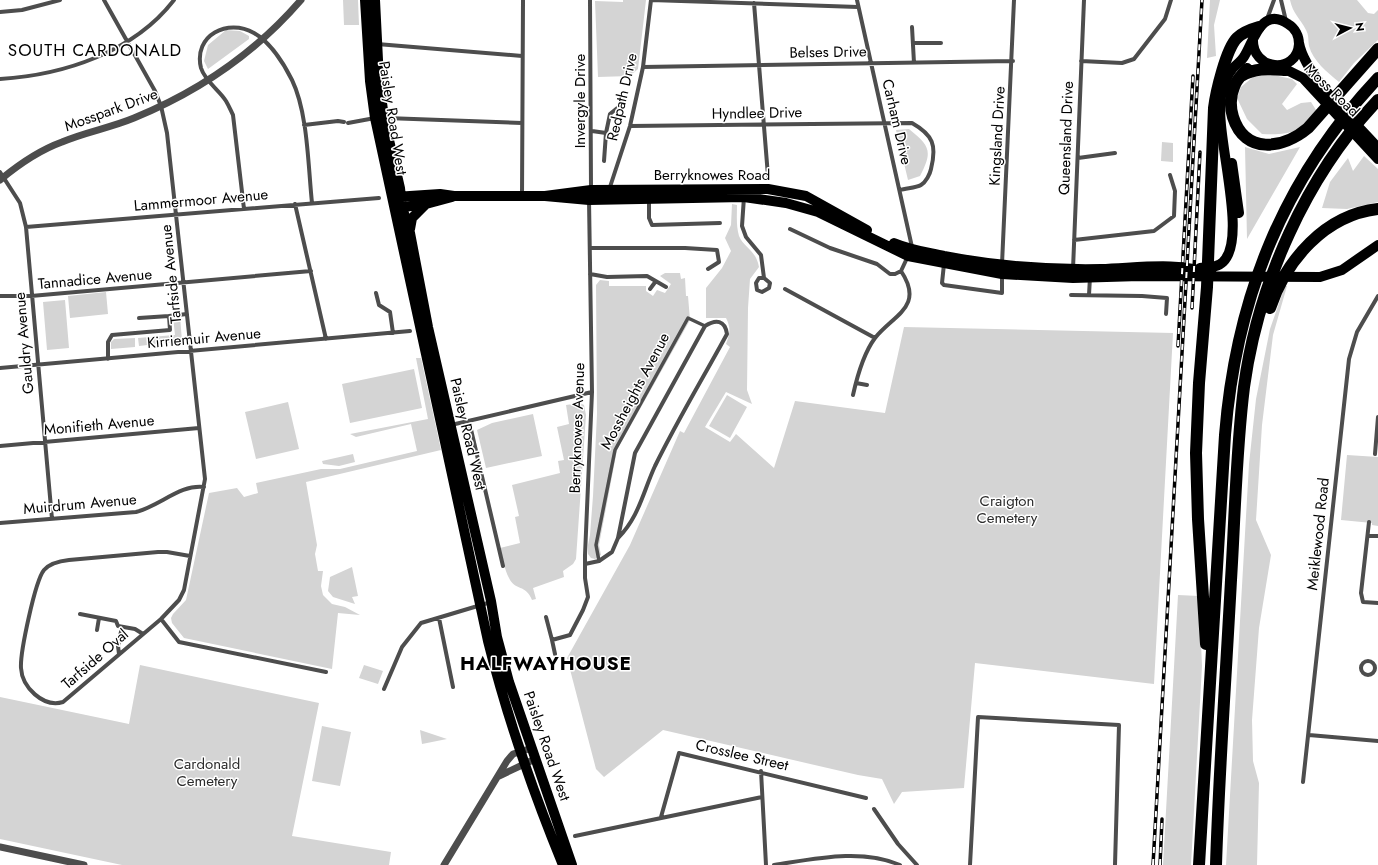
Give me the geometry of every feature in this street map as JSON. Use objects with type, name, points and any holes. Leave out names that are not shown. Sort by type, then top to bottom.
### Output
[{"type":"highway","points":[[1208,702],[1196,453],[1199,383],[1207,288],[1214,114],[1217,85],[1235,41],[1243,33],[1262,25]]},
{"type":"highway","points":[[1278,66],[1262,68],[1244,73],[1234,86],[1231,98],[1232,114],[1236,125],[1244,135],[1256,143],[1264,145],[1280,144],[1297,137],[1308,128],[1378,49]]},
{"type":"highway","points":[[1199,865],[1208,702],[1228,405],[1234,356],[1246,308],[1264,256],[1295,192],[1338,125],[1378,78]]},
{"type":"highway","points":[[1216,865],[1237,481],[1244,387],[1262,308],[1288,238],[1306,201],[1329,163],[1346,137],[1378,100]]},
{"type":"highway","points":[[1244,387],[1275,294],[1290,266],[1299,254],[1314,238],[1338,222],[1352,216],[1378,209]]},
{"type":"main road","name":"Paisley Road West","points":[[365,0],[372,44],[379,118],[401,196],[398,207],[415,283],[413,292],[420,303],[451,425],[486,603]]},
{"type":"main road","name":"Paisley Road West","points":[[372,44],[375,0]]},
{"type":"main road","points":[[1196,268],[1214,266],[1223,262],[1237,228],[1220,106],[1228,77],[1233,68],[1245,55],[1253,38],[1262,25],[1279,20],[1288,23],[1295,30],[1298,39],[1298,46],[1294,56],[1285,64],[1244,73],[1233,81],[1229,90],[1226,106],[1237,228],[1236,254],[1228,266],[1218,276]]},
{"type":"main road","points":[[1253,38],[1253,45],[1258,57],[1278,66]]},
{"type":"main road","name":"Moss Road","points":[[1298,39],[1305,60],[1320,89]]},
{"type":"main road","name":"Moss Road","points":[[1278,66],[1300,76],[1320,89],[1374,146],[1378,159]]},
{"type":"main road","name":"Berryknowes Road","points":[[609,194],[650,198],[744,193],[768,189],[806,196],[910,253],[944,260],[1002,269],[1073,273],[1174,271],[1196,268],[1218,276]]},
{"type":"main road","name":"Berryknowes Road","points":[[401,196],[440,194],[454,196],[545,196],[744,193]]},
{"type":"main road","name":"Berryknowes Road","points":[[398,207],[426,204],[454,196]]},
{"type":"main road","points":[[410,233],[412,218],[426,204]]},
{"type":"main road","name":"Paisley Road West","points":[[398,207],[410,233],[420,303],[443,435],[486,603],[530,760],[558,841],[563,865]]},
{"type":"main road","name":"Berryknowes Road","points":[[1174,271],[1218,276],[1320,277],[1342,270],[1378,245]]},
{"type":"main road","name":"Paisley Road West","points":[[558,841],[572,865]]},
{"type":"street","points":[[0,12],[22,10],[60,0]]},
{"type":"street","name":"Tarfside Avenue","points":[[104,0],[150,81],[161,106],[167,132],[192,351],[204,487]]},
{"type":"street","points":[[0,79],[25,77],[66,68],[106,53],[127,41],[154,22],[174,0]]},
{"type":"street","name":"Mosspark Drive","points":[[1,176],[61,142],[126,121],[161,106],[208,80],[262,39],[300,0]]},
{"type":"street","points":[[522,196],[523,0]]},
{"type":"street","points":[[651,0],[735,1],[754,4],[785,2],[858,7]]},
{"type":"street","name":"Redpath Drive","points":[[609,194],[630,126],[643,66],[651,0]]},
{"type":"street","name":"Carham Drive","points":[[856,0],[900,190],[910,253]]},
{"type":"street","name":"Kingsland Drive","points":[[1002,269],[1014,0]]},
{"type":"street","name":"Queensland Drive","points":[[1073,273],[1084,0]]},
{"type":"street","points":[[1081,61],[1122,63],[1134,59],[1165,18],[1171,0]]},
{"type":"street","points":[[1262,25],[1274,0]]},
{"type":"street","points":[[1281,0],[1284,15],[1288,23]]},
{"type":"street","name":"Invergyle Drive","points":[[590,195],[592,131],[591,1]]},
{"type":"street","points":[[754,4],[768,176]]},
{"type":"street","points":[[244,209],[233,115],[226,101],[202,71],[200,57],[202,47],[212,34],[226,27],[236,26],[246,28],[262,39],[277,56],[292,80],[301,103],[312,203]]},
{"type":"street","points":[[912,26],[914,63]]},
{"type":"street","points":[[913,43],[941,43]]},
{"type":"street","points":[[372,44],[522,56]]},
{"type":"street","name":"Belses Drive","points":[[643,66],[1012,61]]},
{"type":"street","points":[[604,161],[606,133],[610,114],[621,105]]},
{"type":"street","points":[[304,125],[338,120],[346,122],[379,118],[522,123]]},
{"type":"street","name":"Hyndlee Drive","points":[[630,126],[912,123],[930,138],[935,153],[930,174],[921,185],[900,190]]},
{"type":"street","points":[[592,131],[606,133]]},
{"type":"street","points":[[1078,158],[1115,153]]},
{"type":"street","points":[[1074,240],[1154,231],[1174,216],[1175,191],[1170,175]]},
{"type":"street","name":"Gauldry Avenue","points":[[1,176],[20,203],[26,227],[52,519]]},
{"type":"street","points":[[744,193],[742,226],[746,237],[761,255],[764,278]]},
{"type":"street","name":"Berryknowes Avenue","points":[[552,640],[570,635],[588,597],[585,564],[592,392],[590,195]]},
{"type":"street","name":"Lammermoor Avenue","points":[[26,227],[379,198]]},
{"type":"street","points":[[650,198],[649,218],[652,225],[720,222]]},
{"type":"street","points":[[295,204],[326,339]]},
{"type":"street","points":[[790,229],[830,248],[877,264],[890,274],[895,274],[901,271],[910,253]]},
{"type":"street","points":[[590,248],[685,248],[717,250],[719,262],[708,269]]},
{"type":"street","points":[[944,260],[942,283],[944,285],[1002,293],[1002,269]]},
{"type":"street","name":"Tannadice Avenue","points":[[0,296],[31,296],[311,271]]},
{"type":"street","points":[[853,395],[865,357],[875,338],[898,318],[906,306],[910,290],[908,282],[901,271]]},
{"type":"street","points":[[1089,295],[1090,273]]},
{"type":"street","points":[[590,274],[607,277],[647,276],[666,288]]},
{"type":"street","points":[[650,290],[656,281]]},
{"type":"street","points":[[785,289],[875,338]]},
{"type":"street","points":[[376,293],[379,305],[390,312],[393,333]]},
{"type":"street","points":[[1071,295],[1167,298],[1166,314]]},
{"type":"street","name":"Meiklewood Road","points":[[1303,782],[1350,359],[1357,332],[1378,296]]},
{"type":"street","points":[[139,318],[187,314]]},
{"type":"street","points":[[108,359],[108,342],[112,335],[170,330],[169,316]]},
{"type":"street","name":"Mossheights Avenue","points":[[618,538],[629,528],[655,466],[727,334],[726,328],[722,322],[712,321],[705,326],[635,454],[618,538],[612,552],[599,561],[596,545],[615,450],[688,318],[705,326]]},
{"type":"street","name":"Kirriemuir Avenue","points":[[0,368],[410,331]]},
{"type":"street","points":[[856,383],[867,385]]},
{"type":"street","points":[[451,425],[592,392]]},
{"type":"street","points":[[1375,454],[1377,446],[1378,417]]},
{"type":"street","name":"Paisley Road West","points":[[469,420],[503,566]]},
{"type":"street","name":"Monifieth Avenue","points":[[0,446],[199,428]]},
{"type":"street","name":"Muirdrum Avenue","points":[[0,523],[136,512],[153,507],[183,489],[190,487],[204,487]]},
{"type":"street","name":"Tarfside Oval","points":[[190,556],[158,552],[69,560],[49,565],[41,574],[36,590],[22,661],[22,675],[32,692],[45,701],[58,703],[63,702],[175,605],[182,595],[190,556],[204,487]]},
{"type":"street","points":[[1369,522],[1361,593],[1363,602],[1378,603]]},
{"type":"street","points":[[1368,536],[1378,536]]},
{"type":"street","points":[[585,564],[599,561]]},
{"type":"street","points":[[384,689],[402,647],[422,624],[486,603]]},
{"type":"street","points":[[80,614],[116,621],[118,626],[135,629],[143,634]]},
{"type":"street","points":[[546,617],[555,654]]},
{"type":"street","points":[[97,630],[99,618]]},
{"type":"street","points":[[161,618],[179,642],[326,672]]},
{"type":"street","points":[[439,618],[453,687]]},
{"type":"street","points":[[119,654],[118,646],[122,627]]},
{"type":"street","points":[[970,865],[978,717],[1119,725],[1114,865]]},
{"type":"street","points":[[1309,735],[1378,741]]},
{"type":"street","points":[[444,865],[484,797],[513,754],[527,749]]},
{"type":"street","name":"Crosslee Street","points":[[661,817],[679,753],[761,771],[866,798]]},
{"type":"street","points":[[499,776],[530,760]]},
{"type":"street","points":[[761,771],[766,865]]},
{"type":"street","points":[[575,836],[762,797]]},
{"type":"street","points":[[874,809],[898,844],[917,865]]},
{"type":"street","points":[[0,847],[84,865]]},
{"type":"street","points":[[774,865],[842,855],[891,861],[900,865]]},
{"type":"green space","points":[[343,0],[358,0],[359,25],[344,25]]},
{"type":"green space","points":[[623,0],[646,0],[638,69],[630,76],[598,77],[595,1],[623,2]]},
{"type":"green space","points":[[1210,0],[1220,0],[1214,25],[1216,56],[1207,58]]},
{"type":"green space","points":[[1290,0],[1357,0],[1368,13],[1374,14],[1378,10],[1378,40],[1354,63],[1339,82],[1321,66],[1314,57],[1309,46],[1307,32],[1291,5]]},
{"type":"green space","points":[[226,30],[240,31],[249,36],[249,39],[208,69],[204,61],[208,45]]},
{"type":"green space","points":[[1259,72],[1292,79],[1297,84],[1282,104],[1287,110],[1301,103],[1311,102],[1316,110],[1305,124],[1300,128],[1286,133],[1262,134],[1247,119],[1237,98],[1241,87]]},
{"type":"green space","points":[[909,129],[925,145],[928,155],[920,176],[908,180],[896,130]]},
{"type":"green space","points":[[1162,142],[1173,143],[1173,162],[1161,161]]},
{"type":"green space","points":[[1245,147],[1269,154],[1300,147],[1247,239]]},
{"type":"green space","points":[[1364,156],[1378,169],[1378,202],[1347,209],[1322,208],[1330,182],[1348,158],[1353,171]]},
{"type":"green space","name":"Craigton Cemetery","points":[[732,204],[737,205],[737,224],[739,236],[744,244],[753,253],[759,267],[750,279],[748,308],[747,390],[752,404],[726,392],[705,427],[730,442],[736,434],[774,468],[795,401],[885,413],[904,327],[1173,333],[1154,684],[975,663],[964,788],[902,792],[894,804],[882,779],[858,775],[663,730],[604,777],[596,769],[567,658],[630,545],[680,431],[684,433],[730,347],[726,344],[729,325],[726,318],[706,318],[706,288],[722,268],[731,251],[725,238],[731,225]]},
{"type":"green space","points":[[665,273],[680,273],[681,279],[685,278],[690,320],[617,450],[599,545],[601,555],[595,559],[591,558],[588,554],[588,545],[593,496],[597,414],[596,285],[600,280],[609,281],[609,286],[646,286],[646,291],[653,296],[657,290],[665,293],[671,284],[660,276]]},
{"type":"green space","points":[[1285,286],[1287,286],[1273,335],[1262,425],[1256,520],[1271,555],[1259,628],[1252,720],[1253,761],[1259,783],[1257,865],[1226,865],[1249,464],[1256,399],[1270,329]]},
{"type":"green space","points":[[106,292],[108,314],[70,318],[68,296]]},
{"type":"green space","points":[[65,300],[69,348],[47,350],[43,302]]},
{"type":"green space","points":[[180,316],[182,341],[139,346],[138,338],[175,335],[173,317]]},
{"type":"green space","points":[[135,338],[135,347],[111,349],[111,342],[114,339]]},
{"type":"green space","points":[[416,358],[421,358],[441,450],[306,482],[317,545],[315,554],[318,571],[323,571],[321,586],[323,595],[332,604],[345,607],[360,615],[338,613],[332,669],[184,638],[172,623],[171,618],[186,600],[209,493],[237,488],[244,497],[258,493],[256,483],[321,469],[340,469],[417,451],[411,424],[356,437],[350,434],[428,419]]},
{"type":"green space","points":[[414,369],[422,408],[350,423],[342,384]]},
{"type":"green space","points":[[727,395],[747,407],[730,438],[709,426]]},
{"type":"green space","points":[[288,402],[299,449],[256,459],[245,412]]},
{"type":"green space","points":[[580,403],[584,405],[586,415],[576,559],[573,564],[563,571],[564,577],[533,588],[536,599],[532,600],[530,595],[524,589],[514,585],[511,582],[506,571],[500,548],[520,543],[515,517],[519,516],[512,485],[560,473],[558,461],[564,460],[557,427],[569,424],[566,405]]},
{"type":"green space","points":[[533,414],[542,456],[486,468],[477,430],[492,423]]},
{"type":"green space","points":[[353,454],[355,462],[339,466],[323,464],[322,461]]},
{"type":"green space","points":[[1347,455],[1378,457],[1378,526],[1372,525],[1372,523],[1341,520]]},
{"type":"green space","points":[[352,567],[358,596],[352,597],[355,604],[333,597],[328,591],[330,577]]},
{"type":"green space","points":[[1178,595],[1199,596],[1202,666],[1191,865],[1163,865]]},
{"type":"green space","name":"Cardonald Cemetery","points":[[140,665],[319,703],[292,836],[391,852],[389,865],[122,865],[0,839],[0,697],[129,724]]},
{"type":"green space","points":[[364,665],[383,671],[378,684],[359,678]]},
{"type":"green space","points":[[322,726],[351,732],[340,786],[312,781]]},
{"type":"green space","points":[[420,730],[447,739],[422,744]]},
{"type":"railway","points":[[1153,865],[1202,0]]},
{"type":"railway","points":[[1178,346],[1193,76]]},
{"type":"railway","points":[[1192,308],[1200,152]]},
{"type":"railway","points":[[1160,865],[1162,819]]},
{"type":"district","name":"SOUTH CARDONALD","points":[[95,50]]},
{"type":"district","name":"HALFWAYHOUSE","points":[[546,663]]}]
